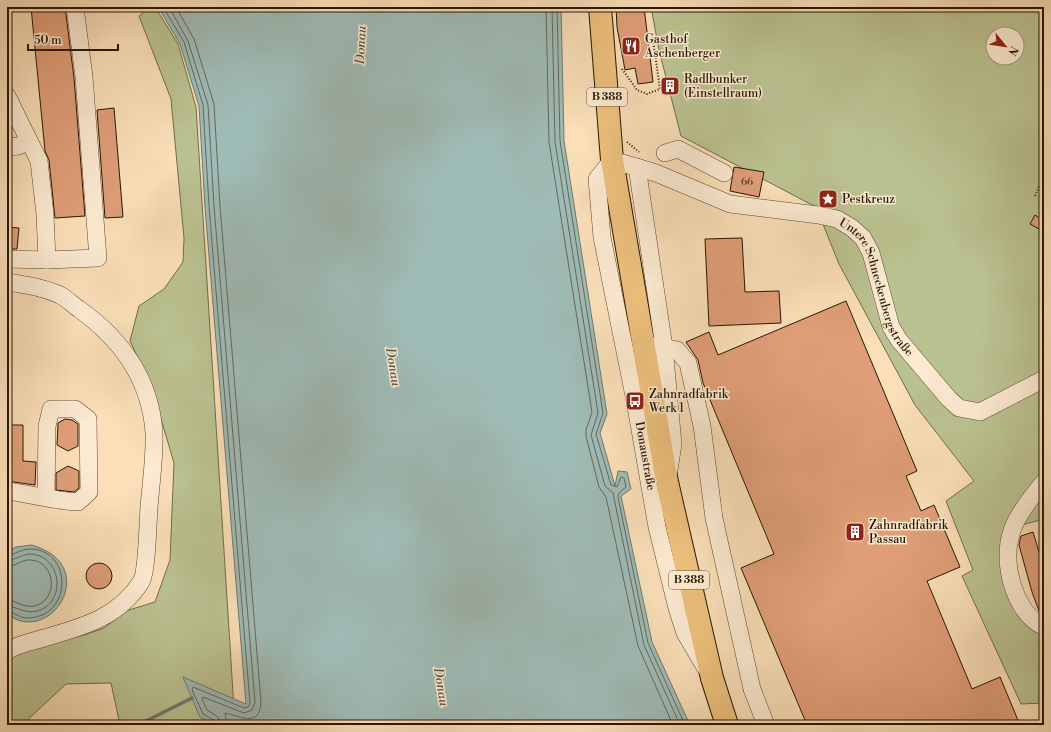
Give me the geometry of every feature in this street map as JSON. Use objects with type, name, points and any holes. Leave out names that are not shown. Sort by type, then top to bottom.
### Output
[{"type":"main road","name":"Donaustraße","points":[[600,7],[612,160],[655,346],[667,482],[712,678],[727,725]]},
{"type":"street","points":[[7,259],[47,260],[98,258],[84,77],[75,7]]},
{"type":"street","points":[[7,96],[39,161],[45,214],[47,260]]},
{"type":"street","points":[[7,147],[19,146],[29,140]]},
{"type":"street","points":[[665,153],[678,150],[724,173]]},
{"type":"street","name":"Untere Schneckenbergstraße","points":[[612,160],[663,175],[730,204],[818,215],[837,220],[852,228],[863,238],[871,253],[891,326],[899,340],[949,399],[959,408],[980,412],[1044,379]]},
{"type":"street","name":"Donaustraße","points":[[612,160],[597,178],[602,237],[635,401],[657,526],[676,608],[685,633],[712,678]]},
{"type":"street","points":[[638,167],[655,346],[677,350],[688,363],[702,426],[714,518],[752,689],[766,725]]},
{"type":"street","points":[[7,282],[31,286],[60,296],[101,325],[125,351],[140,380],[149,405],[154,432],[146,556],[142,581],[128,598],[105,618],[84,627],[21,644],[7,651]]},
{"type":"street","points":[[7,491],[58,501],[78,502],[89,492],[88,419],[75,409],[51,410],[47,426],[46,498]]},
{"type":"street","points":[[1044,482],[1011,532],[1008,548],[1014,586],[1020,602],[1028,615],[1044,627]]},
{"type":"path","points":[[622,69],[637,90],[647,94],[660,89],[652,33]]},
{"type":"path","points":[[1035,196],[1044,174]]},
{"type":"green space","points":[[151,7],[155,7],[178,44],[196,107],[235,725],[120,725],[111,683],[66,684],[22,725],[7,725],[7,657],[19,650],[84,635],[104,628],[126,611],[155,602],[170,560],[174,463],[152,388],[130,341],[139,306],[164,289],[183,262],[184,238],[171,99],[139,16]]},
{"type":"green space","points":[[651,7],[1044,7],[1044,519],[1010,528],[1005,565],[1044,630],[1044,703],[1021,704],[962,576],[973,570],[946,501],[974,481],[915,405],[839,264],[816,207],[681,136],[659,50]]},
{"type":"water","name":"Donau","points":[[158,7],[561,7],[564,141],[607,414],[600,433],[615,486],[618,471],[627,472],[631,489],[621,496],[652,642],[690,725],[215,725],[200,717],[183,677],[246,704],[205,207],[199,106],[180,44]]},
{"type":"water","points":[[31,545],[52,555],[64,569],[67,584],[62,599],[53,612],[39,620],[24,622],[7,614],[7,552],[16,547]]},
{"type":"building","points":[[31,7],[65,7],[74,78],[85,216],[55,218],[49,160],[45,151]]},
{"type":"building","points":[[616,7],[644,7],[653,82],[638,84],[635,68],[625,70],[617,27]]},
{"type":"building","points":[[114,108],[123,217],[105,218],[97,110]]},
{"type":"building","points":[[734,167],[764,172],[759,197],[730,191]]},
{"type":"building","points":[[1035,215],[1044,221],[1039,229],[1030,224]]},
{"type":"building","points":[[7,227],[19,228],[17,249],[7,249]]},
{"type":"building","points":[[742,238],[745,292],[779,291],[781,323],[709,326],[705,239]]},
{"type":"building","name":"Zahnradfabrik Passau","points":[[846,301],[917,471],[906,476],[921,511],[934,505],[960,567],[927,581],[972,689],[1000,677],[1020,725],[807,725],[741,568],[774,554],[703,383],[698,360],[686,342],[709,332],[718,355]]},
{"type":"building","points":[[65,419],[72,420],[78,424],[78,446],[68,451],[57,445],[58,423]]},
{"type":"building","points":[[7,425],[23,425],[23,461],[36,462],[35,485],[7,481]]},
{"type":"building","points":[[68,466],[79,471],[79,488],[74,492],[56,490],[56,473]]},
{"type":"building","points":[[1033,532],[1044,569],[1044,615],[1039,611],[1032,592],[1019,545],[1021,536]]},
{"type":"building","points":[[99,563],[108,567],[112,576],[108,585],[99,589],[90,585],[86,576],[90,567]]},
{"type":"waterway","points":[[138,725],[192,698]]},
{"type":"place","name":"Gasthof Aschenberger","points":[[631,46]]},
{"type":"place","name":"Radlbunker (Einstellraum)","points":[[670,86]]},
{"type":"place","name":"Pestkreuz","points":[[828,199]]},
{"type":"place","name":"Zahnradfabrik Werk 1","points":[[635,401]]},
{"type":"place","name":"Zahnradfabrik Passau","points":[[855,532]]}]
